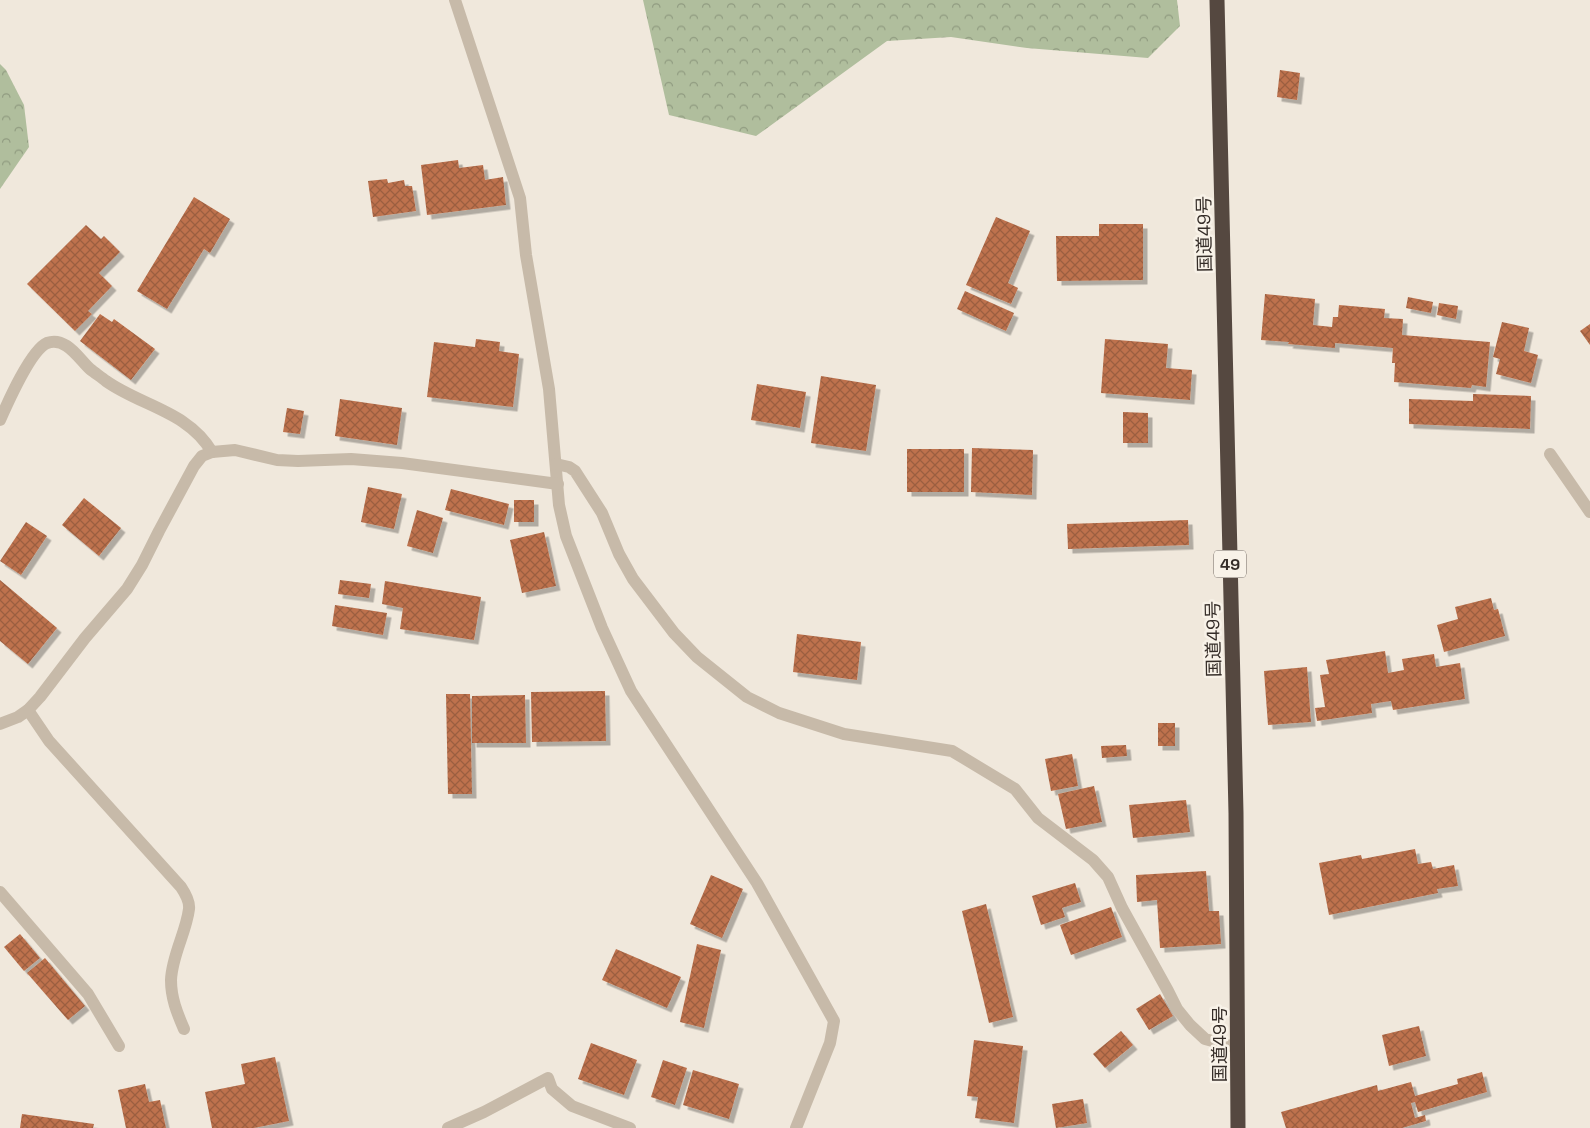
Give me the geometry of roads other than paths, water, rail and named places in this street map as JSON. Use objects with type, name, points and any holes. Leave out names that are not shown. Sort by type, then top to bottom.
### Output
[{"type":"highway","name":"国道49号","points":[[1217,0],[1236,813],[1238,1128]]},
{"type":"street","points":[[455,0],[520,198],[526,255],[549,389],[559,504],[566,536],[602,628],[631,691],[757,884],[834,1021],[830,1043],[796,1128]]},
{"type":"street","points":[[0,420],[27,366],[38,349],[49,343],[59,343],[70,347],[91,370],[108,383],[187,424],[206,443],[212,452]]},
{"type":"street","points":[[0,724],[18,717],[28,710],[127,589],[142,566],[158,531],[194,466],[202,456],[212,452],[235,450],[277,460],[352,460],[402,463],[558,484]]},
{"type":"street","points":[[1550,454],[1590,512]]},
{"type":"street","points":[[556,464],[570,467],[576,471],[602,513],[619,554],[633,579],[674,633],[696,656],[746,697],[779,713],[844,734],[952,751],[1015,789],[1038,818],[1087,855],[1108,877],[1122,908],[1177,1009],[1190,1025],[1206,1039],[1238,1048]]},
{"type":"street","points":[[28,710],[49,741],[181,887],[186,895],[189,907],[174,959],[172,980],[172,1000],[184,1029]]},
{"type":"street","points":[[0,892],[88,994],[119,1046]]},
{"type":"street","points":[[448,1128],[484,1112],[548,1078],[552,1090],[572,1106],[630,1128]]}]
